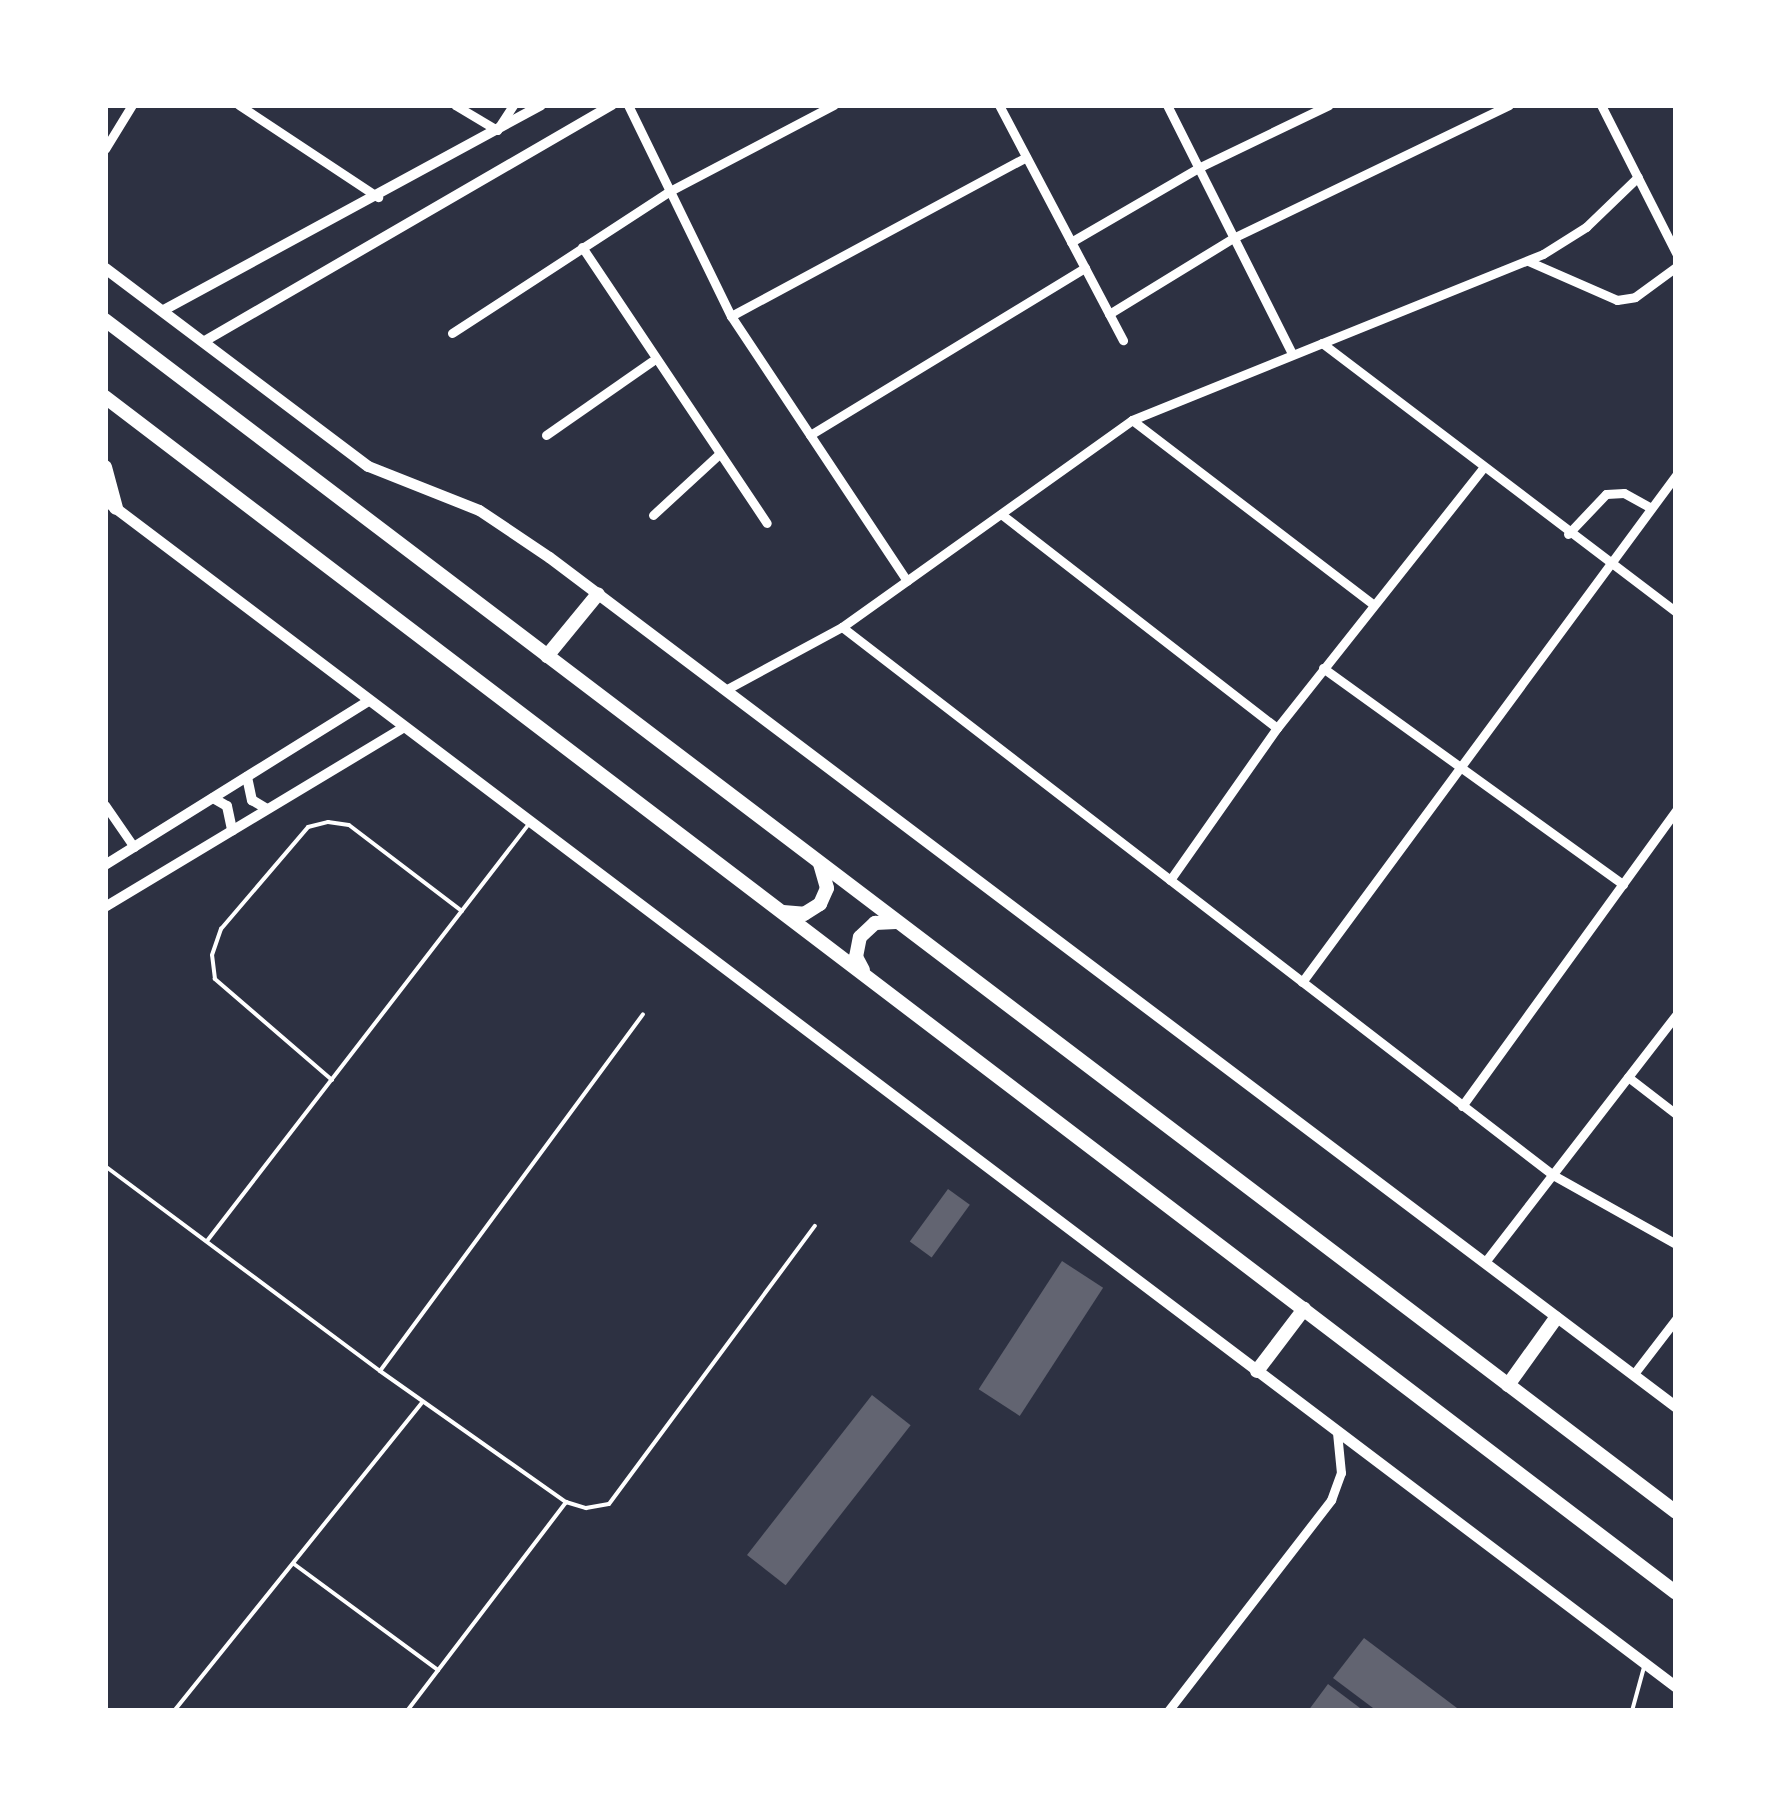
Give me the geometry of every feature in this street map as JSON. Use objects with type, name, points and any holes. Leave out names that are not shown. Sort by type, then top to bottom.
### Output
[{"type":"highway","points":[[105,320],[1676,1512]]},
{"type":"highway","points":[[105,398],[1676,1592]]},
{"type":"highway","points":[[105,467],[111,504]]},
{"type":"highway","points":[[547,656],[598,594]]},
{"type":"highway","points":[[778,909],[804,914],[820,904],[827,888],[819,863]]},
{"type":"highway","points":[[867,975],[856,946],[866,928],[886,920],[906,926]]},
{"type":"highway","points":[[1256,1370],[1304,1309]]},
{"type":"highway","points":[[1508,1385],[1556,1318]]},
{"type":"main road","points":[[105,268],[368,466],[479,510],[729,688],[1676,1407]]},
{"type":"main road","points":[[111,504],[528,825],[1676,1687]]},
{"type":"street","points":[[105,148],[132,105]]},
{"type":"street","points":[[239,105],[378,197]]},
{"type":"street","points":[[455,105],[497,130]]},
{"type":"street","points":[[497,130],[513,105]]},
{"type":"street","points":[[162,311],[542,105]]},
{"type":"street","points":[[203,342],[612,105]]},
{"type":"street","points":[[628,105],[731,316],[907,581]]},
{"type":"street","points":[[452,333],[668,192],[834,105]]},
{"type":"street","points":[[999,105],[1123,340]]},
{"type":"street","points":[[1167,105],[1292,354]]},
{"type":"street","points":[[1071,242],[1198,168],[1328,105]]},
{"type":"street","points":[[1109,314],[1234,238],[1510,105]]},
{"type":"street","points":[[1601,105],[1673,238],[1676,254]]},
{"type":"street","points":[[731,316],[1026,157]]},
{"type":"street","points":[[729,688],[842,627],[1132,420],[1528,260],[1572,238],[1638,177]]},
{"type":"street","points":[[582,247],[652,361],[766,523]]},
{"type":"street","points":[[1528,260],[1618,300],[1634,296],[1676,268]]},
{"type":"street","points":[[810,435],[1085,268]]},
{"type":"street","points":[[1322,343],[1568,534],[1676,612]]},
{"type":"street","points":[[546,435],[652,361]]},
{"type":"street","points":[[1132,420],[1373,604]]},
{"type":"street","points":[[653,515],[718,455]]},
{"type":"street","points":[[1170,880],[1277,728],[1483,468]]},
{"type":"street","points":[[1302,982],[1458,765],[1676,474]]},
{"type":"street","points":[[1568,534],[1606,494],[1624,493],[1652,508]]},
{"type":"street","points":[[1001,514],[1277,728]]},
{"type":"street","points":[[842,627],[1553,1175],[1676,1244]]},
{"type":"street","points":[[1323,668],[1623,884]]},
{"type":"street","points":[[105,865],[367,702]]},
{"type":"street","points":[[105,907],[402,729]]},
{"type":"street","points":[[248,776],[252,800],[266,809]]},
{"type":"street","points":[[213,798],[228,806],[232,830]]},
{"type":"street","points":[[105,805],[134,847]]},
{"type":"street","points":[[1462,1106],[1676,810]]},
{"type":"street","points":[[1486,1262],[1676,1016]]},
{"type":"street","points":[[1628,1078],[1676,1114]]},
{"type":"street","points":[[1632,1374],[1676,1318]]},
{"type":"street","points":[[1168,1711],[1330,1500],[1342,1458],[1336,1430]]},
{"type":"lane","points":[[332,1080],[215,979],[212,955],[221,930],[308,827],[328,822],[349,825],[462,911]]},
{"type":"lane","points":[[208,1241],[528,825]]},
{"type":"lane","points":[[380,1371],[643,1014]]},
{"type":"lane","points":[[105,1166],[423,1402],[566,1502],[586,1508],[608,1504],[815,1226]]},
{"type":"lane","points":[[174,1711],[423,1402]]},
{"type":"lane","points":[[407,1711],[566,1502]]},
{"type":"lane","points":[[294,1564],[438,1670]]},
{"type":"lane","points":[[1632,1711],[1644,1662]]},
{"type":"building","points":[[948,1189],[970,1205],[932,1257],[910,1242]]},
{"type":"building","points":[[1062,1261],[1103,1288],[1020,1416],[979,1389]]},
{"type":"building","points":[[872,1395],[911,1425],[786,1585],[747,1555]]},
{"type":"building","points":[[1364,1638],[1461,1711],[1377,1711],[1333,1678]]},
{"type":"building","points":[[1328,1684],[1364,1711],[1308,1711]]}]
